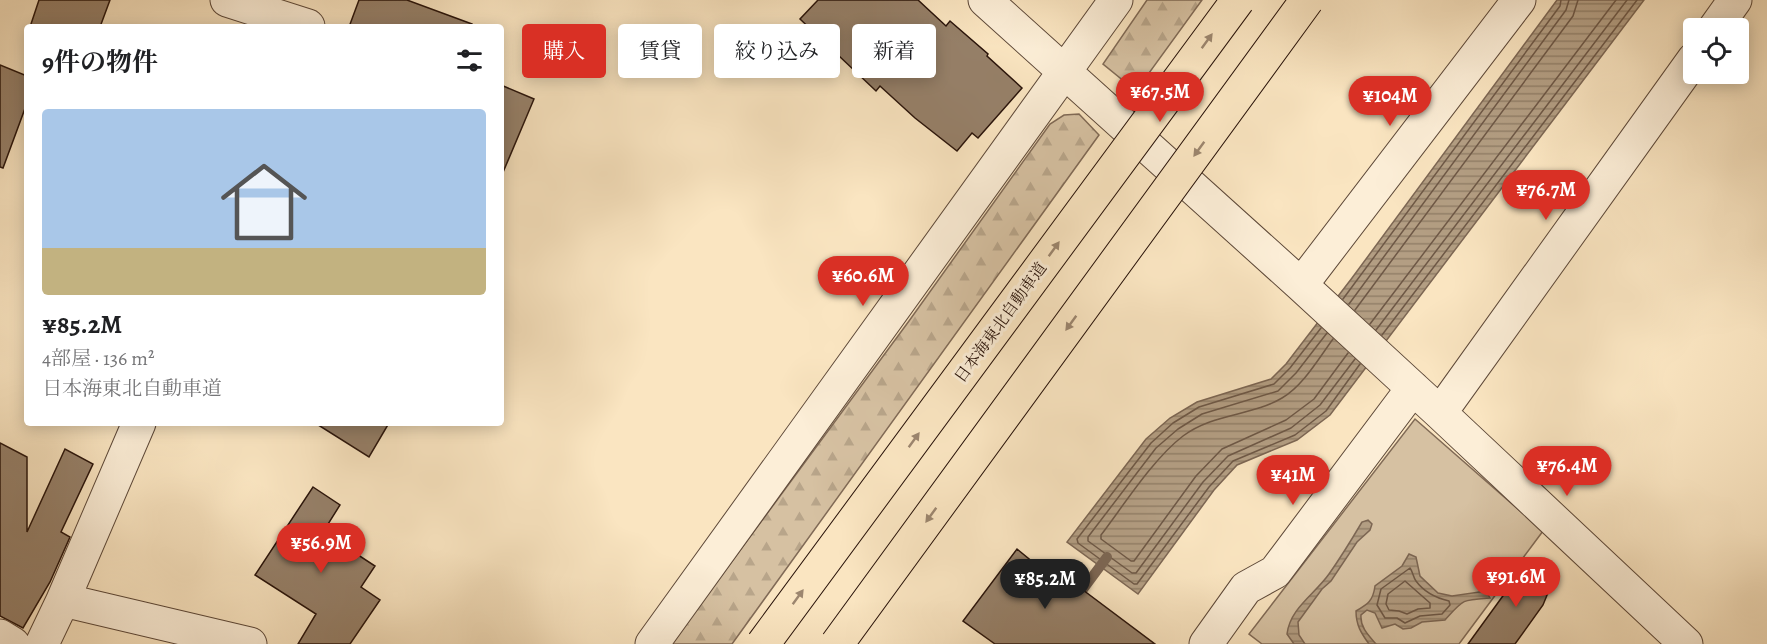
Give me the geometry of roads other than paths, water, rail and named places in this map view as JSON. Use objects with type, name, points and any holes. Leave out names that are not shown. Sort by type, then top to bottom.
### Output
[{"type":"highway","name":"日本海東北自動車道","points":[[763,644],[1238,0]]},
{"type":"highway","points":[[837,644],[1307,0]]},
{"type":"street","points":[[227,0],[311,18]]},
{"type":"street","points":[[984,0],[1440,412],[1686,644]]},
{"type":"street","points":[[652,644],[1116,0]]},
{"type":"street","points":[[1301,285],[1519,0]]},
{"type":"street","points":[[1722,18],[1736,0]]},
{"type":"street","points":[[1440,412],[1683,74]]},
{"type":"street","points":[[1206,644],[1246,588],[1275,572],[1413,388]]},
{"type":"street","points":[[42,644],[138,426]]},
{"type":"street","points":[[63,600],[250,644]]},
{"type":"street","points":[[0,636],[14,644]]},
{"type":"water","points":[[1557,0],[1644,0],[1330,415],[1297,440],[1237,465],[1214,490],[1138,594],[1067,542],[1146,439],[1170,418],[1197,402],[1271,379],[1286,364]]},
{"type":"water","points":[[1368,520],[1372,524],[1370,530],[1357,542],[1331,581],[1322,589],[1298,622],[1299,635],[1305,644],[1294,644],[1287,634],[1293,616],[1329,574],[1362,522]]},
{"type":"water","points":[[1409,554],[1416,557],[1420,576],[1438,593],[1452,596],[1486,591],[1490,598],[1464,602],[1445,620],[1422,622],[1411,628],[1403,629],[1395,624],[1382,628],[1375,613],[1367,610],[1361,615],[1362,623],[1365,631],[1376,644],[1369,644],[1360,629],[1356,611],[1369,601],[1375,586],[1402,566]]},
{"type":"waterway","points":[[1075,600],[1107,557]]}]
